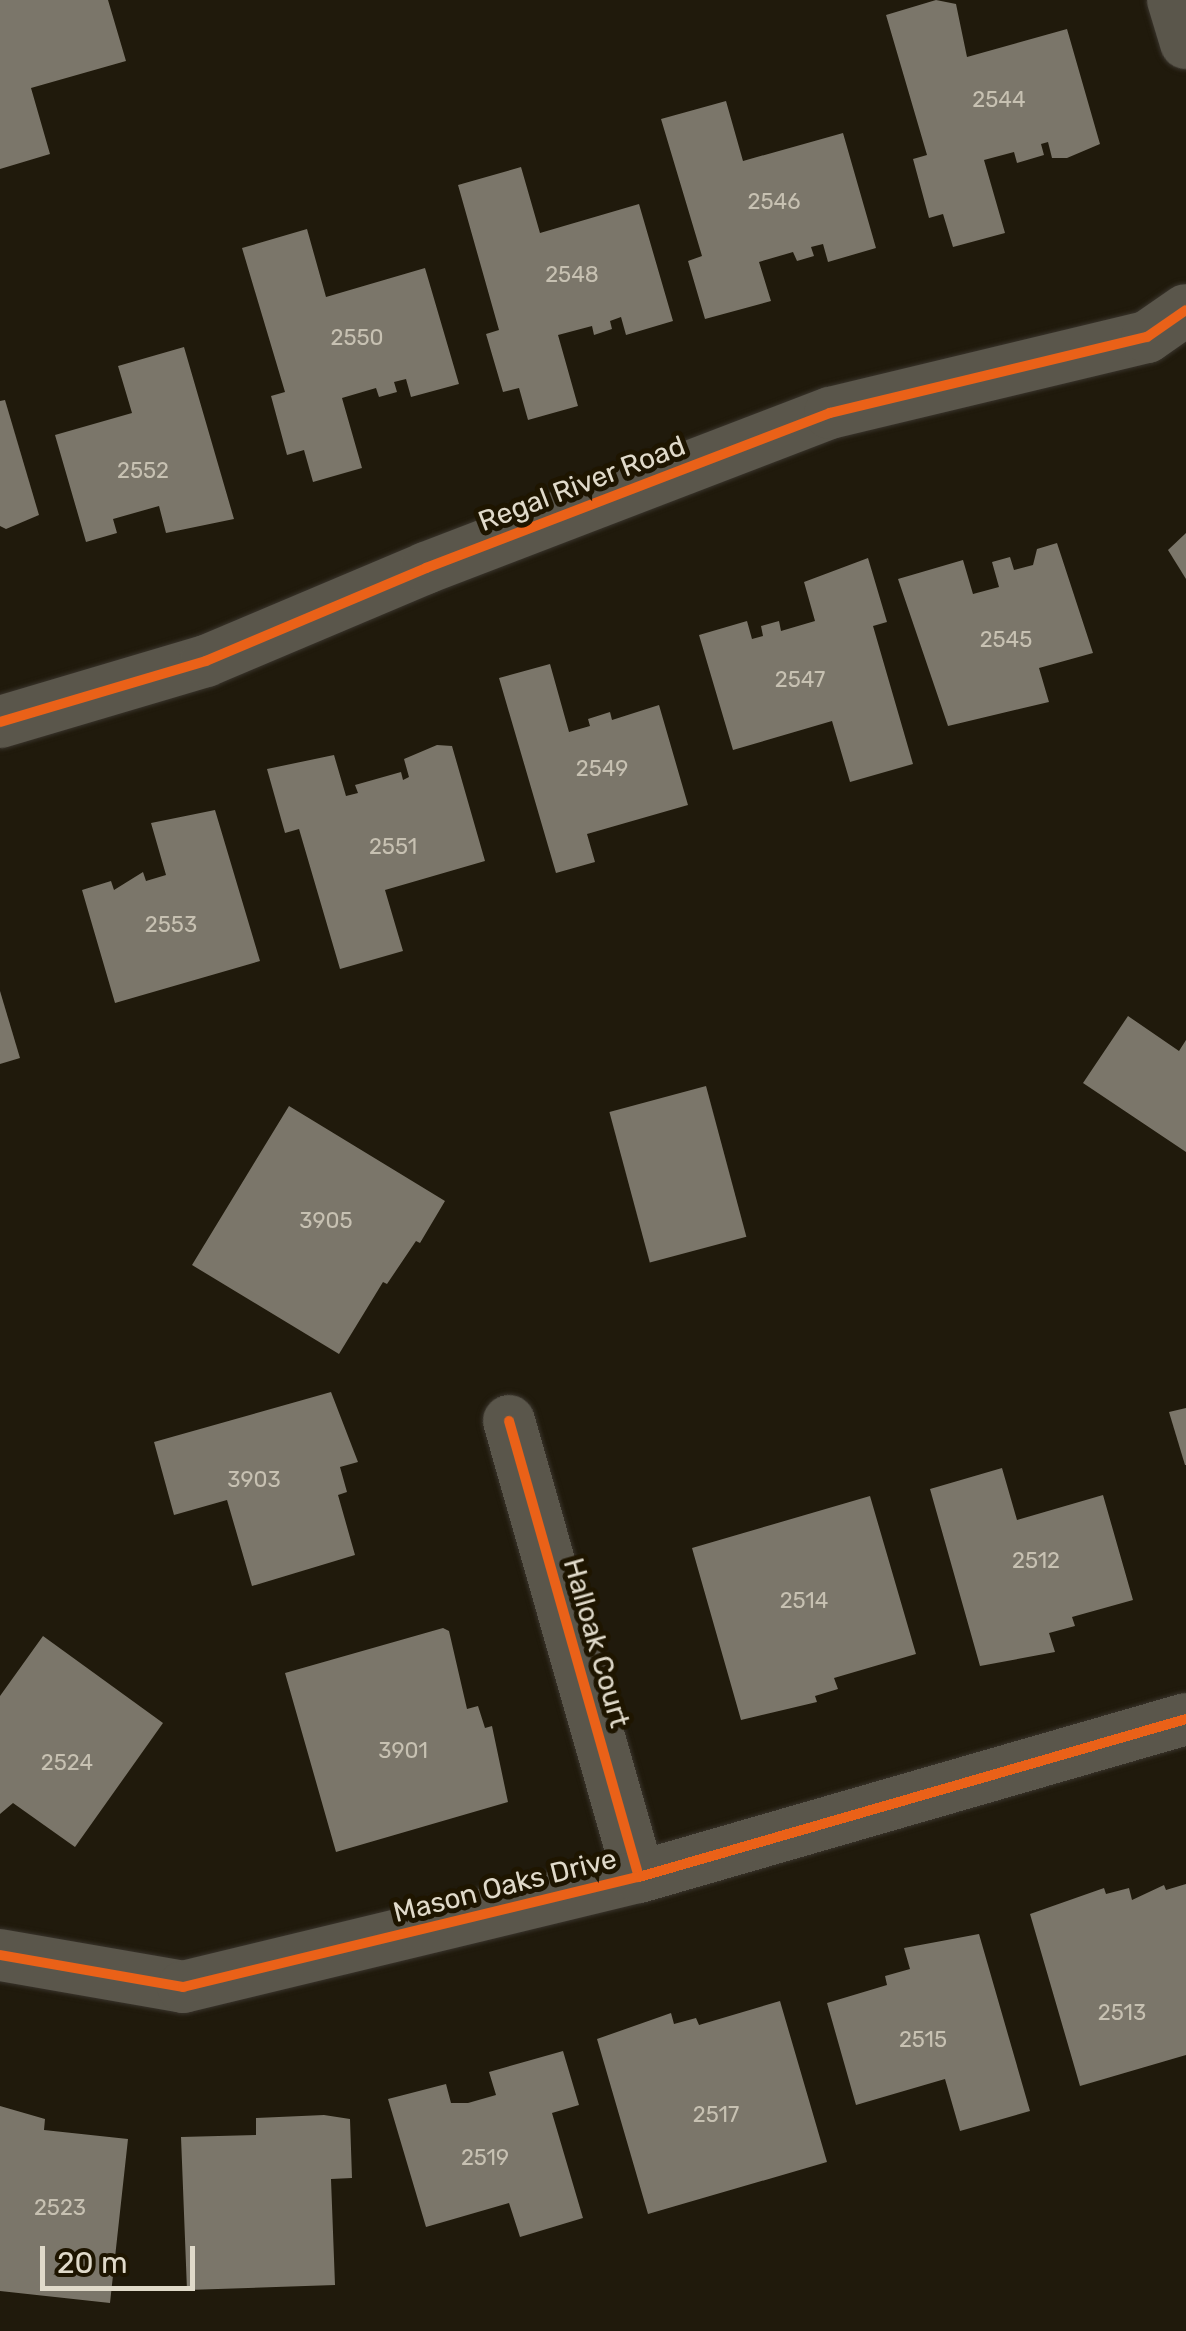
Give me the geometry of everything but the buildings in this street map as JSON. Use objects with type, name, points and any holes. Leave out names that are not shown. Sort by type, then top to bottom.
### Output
[{"type":"street","points":[[1173,0],[1186,43]]},
{"type":"street","name":"Regal River Road","points":[[0,722],[206,661],[426,568],[830,414],[1147,338],[1186,310]]},
{"type":"street","name":"Halloak Court","points":[[509,1421],[639,1877]]},
{"type":"street","name":"Mason Oaks Drive","points":[[0,1954],[182,1987],[639,1877],[1186,1719]]},
{"type":"cycle path","points":[[0,722],[206,661],[426,568],[830,413],[1147,337],[1186,310]]},
{"type":"cycle path","points":[[509,1421],[639,1877]]},
{"type":"cycle path","points":[[0,1955],[183,1987],[639,1877],[1186,1719]]}]
